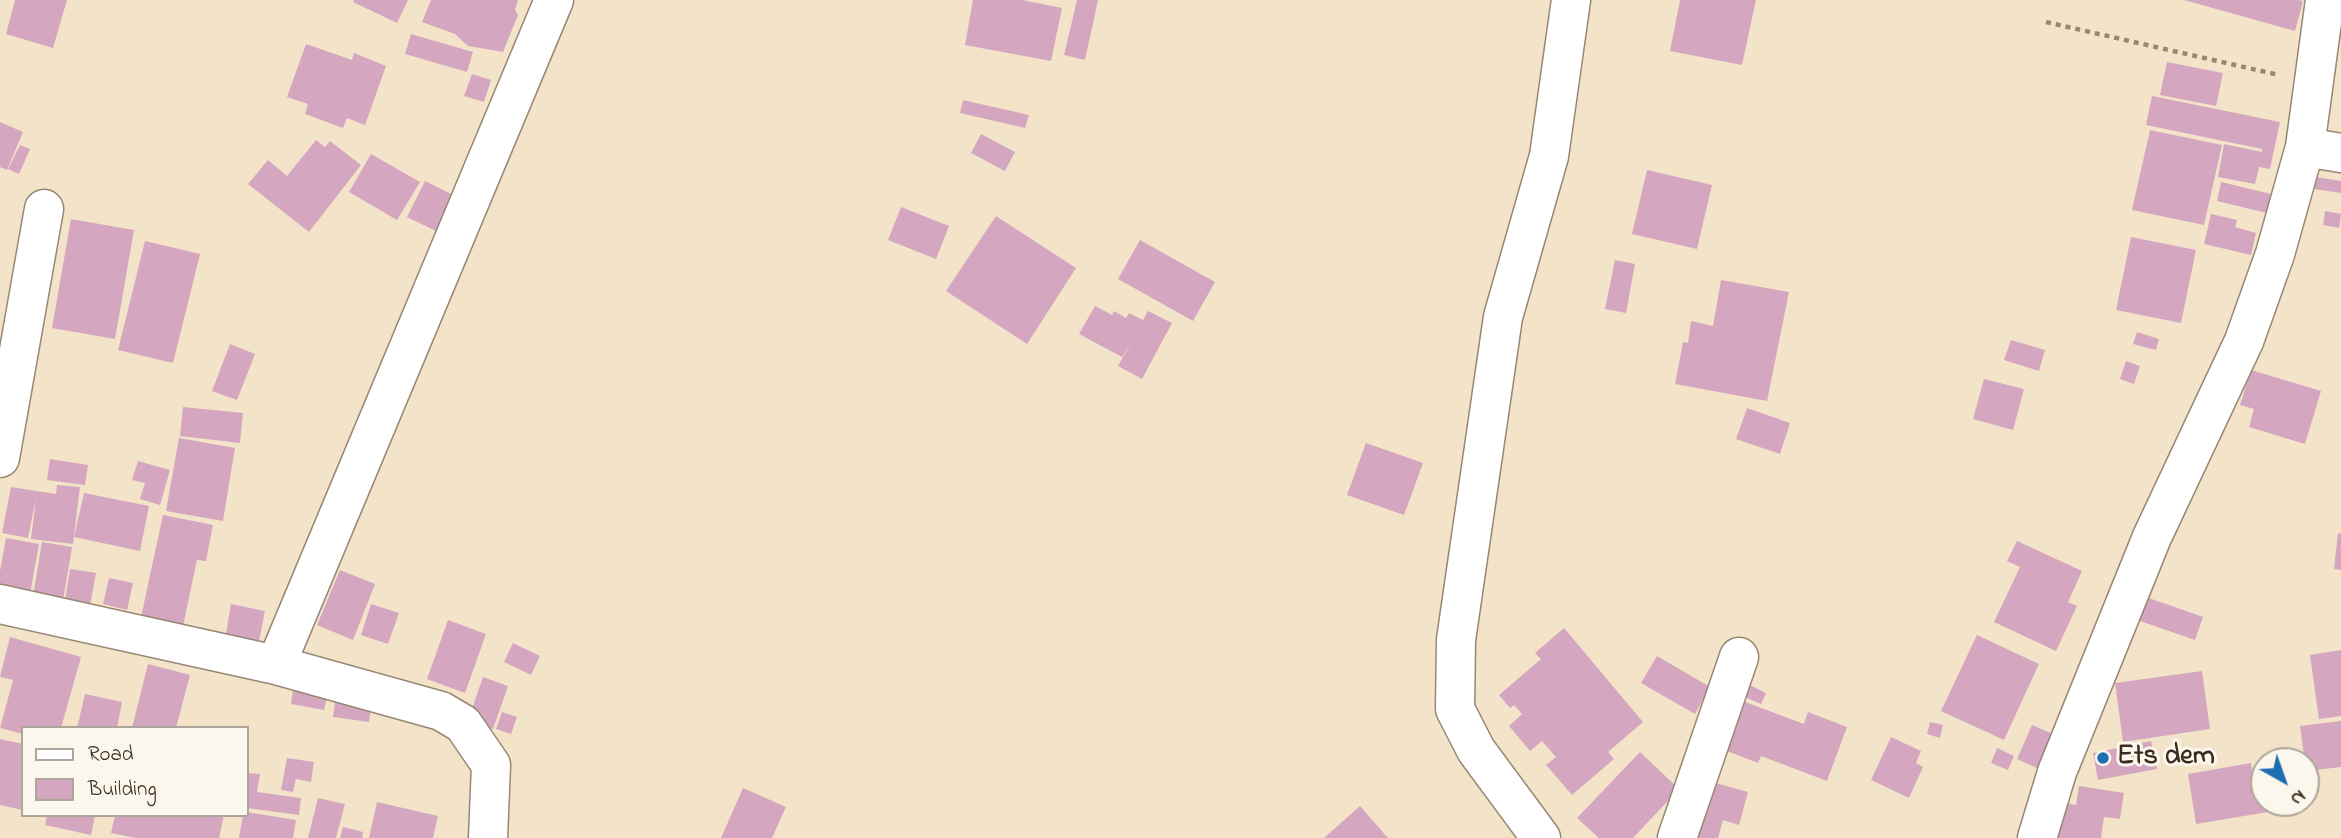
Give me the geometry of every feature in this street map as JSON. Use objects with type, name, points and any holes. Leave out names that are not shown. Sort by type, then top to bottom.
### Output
[{"type":"street","points":[[276,664],[554,0]]},
{"type":"street","points":[[1541,838],[1476,750],[1455,709],[1456,640],[1503,317],[1549,156],[1571,0]]},
{"type":"street","points":[[2037,838],[2057,772],[2152,537],[2244,341],[2275,254],[2323,150],[2314,84],[2325,0]]},
{"type":"street","points":[[0,458],[44,209]]},
{"type":"street","points":[[0,604],[276,664],[441,711],[464,724],[491,765],[488,838]]},
{"type":"street","points":[[1677,838],[1738,656]]},
{"type":"path","points":[[2046,22],[2314,84]]},
{"type":"building","points":[[15,0],[67,0],[53,48],[6,34]]},
{"type":"building","points":[[408,0],[397,23],[353,2]]},
{"type":"building","points":[[431,0],[518,0],[515,10],[518,15],[503,52],[468,46],[455,34],[422,22]]},
{"type":"building","points":[[973,0],[1022,0],[1062,8],[1051,61],[965,45]]},
{"type":"building","points":[[1077,0],[1098,0],[1085,60],[1064,55]]},
{"type":"building","points":[[1680,0],[1756,0],[1742,65],[1670,51]]},
{"type":"building","points":[[2184,0],[2299,0],[2303,1],[2295,31]]},
{"type":"building","points":[[411,34],[473,52],[467,72],[405,54]]},
{"type":"building","points":[[306,44],[352,60],[354,53],[386,66],[365,125],[347,118],[343,128],[305,114],[308,104],[287,97]]},
{"type":"building","points":[[2167,62],[2223,73],[2216,106],[2160,95]]},
{"type":"building","points":[[472,74],[491,80],[484,102],[464,96]]},
{"type":"building","points":[[2152,96],[2280,122],[2270,169],[2259,167],[2255,184],[2218,177],[2224,144],[2262,152],[2262,149],[2146,125]]},
{"type":"building","points":[[963,100],[1029,115],[1025,128],[960,113]]},
{"type":"building","points":[[0,122],[23,132],[7,170],[0,167]]},
{"type":"building","points":[[2150,130],[2222,145],[2204,225],[2132,210]]},
{"type":"building","points":[[981,134],[1015,152],[1005,171],[971,153]]},
{"type":"building","points":[[316,140],[325,147],[330,141],[361,165],[309,232],[248,184],[268,160],[287,176]]},
{"type":"building","points":[[20,145],[30,149],[19,174],[8,169]]},
{"type":"building","points":[[371,154],[420,182],[397,220],[349,192]]},
{"type":"building","points":[[1647,170],[1712,185],[1697,249],[1632,234]]},
{"type":"building","points":[[2316,177],[2341,181],[2341,193],[2314,189]]},
{"type":"building","points":[[425,181],[453,195],[436,231],[407,217]]},
{"type":"building","points":[[2221,182],[2275,195],[2271,214],[2217,201]]},
{"type":"building","points":[[901,207],[949,226],[936,259],[888,240]]},
{"type":"building","points":[[2325,211],[2341,214],[2339,228],[2323,225]]},
{"type":"building","points":[[2211,214],[2237,220],[2235,227],[2256,233],[2251,255],[2204,244]]},
{"type":"building","points":[[996,216],[1076,268],[1027,344],[946,291]]},
{"type":"building","points":[[71,219],[134,230],[115,339],[52,328]]},
{"type":"building","points":[[2131,237],[2196,250],[2181,323],[2116,310]]},
{"type":"building","points":[[1140,240],[1215,282],[1193,321],[1118,279]]},
{"type":"building","points":[[145,241],[200,254],[173,363],[118,350]]},
{"type":"building","points":[[1615,260],[1635,264],[1626,313],[1605,309]]},
{"type":"building","points":[[1721,280],[1789,292],[1767,401],[1675,384],[1683,342],[1688,343],[1691,321],[1713,326]]},
{"type":"building","points":[[1095,306],[1112,315],[1114,311],[1126,318],[1129,313],[1143,320],[1148,311],[1172,323],[1142,379],[1118,366],[1132,341],[1122,357],[1079,334]]},
{"type":"building","points":[[2137,332],[2159,339],[2156,350],[2133,344]]},
{"type":"building","points":[[2011,340],[2045,350],[2039,371],[2004,360]]},
{"type":"building","points":[[230,344],[255,354],[237,400],[212,391]]},
{"type":"building","points":[[2126,361],[2140,366],[2134,384],[2120,379]]},
{"type":"building","points":[[2251,370],[2321,391],[2305,444],[2249,427],[2254,409],[2240,405]]},
{"type":"building","points":[[1984,379],[2024,389],[2013,430],[1973,419]]},
{"type":"building","points":[[183,407],[243,413],[240,443],[180,436]]},
{"type":"building","points":[[1747,408],[1790,423],[1780,454],[1736,439]]},
{"type":"building","points":[[179,438],[235,448],[223,521],[166,511]]},
{"type":"building","points":[[1366,443],[1423,463],[1404,515],[1347,495]]},
{"type":"building","points":[[50,459],[88,465],[85,485],[47,480]]},
{"type":"building","points":[[138,461],[170,470],[160,505],[140,499],[145,483],[132,480]]},
{"type":"building","points":[[57,485],[80,487],[73,544],[31,539],[36,498],[28,538],[2,533],[11,487],[56,494]]},
{"type":"building","points":[[84,493],[149,506],[140,551],[74,537]]},
{"type":"building","points":[[163,515],[213,525],[206,561],[197,560],[183,626],[141,617]]},
{"type":"building","points":[[2338,533],[2341,534],[2341,570],[2334,569]]},
{"type":"building","points":[[6,538],[39,544],[29,600],[0,595],[0,571]]},
{"type":"building","points":[[2017,541],[2082,571],[2068,602],[2077,606],[2056,651],[1994,622],[2020,567],[2007,561]]},
{"type":"building","points":[[42,542],[72,547],[62,607],[32,602]]},
{"type":"building","points":[[70,569],[96,573],[89,611],[64,607]]},
{"type":"building","points":[[340,570],[375,584],[353,640],[317,625]]},
{"type":"building","points":[[109,578],[133,583],[127,610],[103,604]]},
{"type":"building","points":[[2146,597],[2203,617],[2195,640],[2137,620]]},
{"type":"building","points":[[231,604],[265,611],[257,651],[224,645]]},
{"type":"building","points":[[371,604],[399,613],[388,644],[361,635]]},
{"type":"building","points":[[448,620],[486,634],[465,693],[427,679]]},
{"type":"building","points":[[1564,628],[1643,722],[1608,752],[1614,759],[1572,795],[1546,765],[1556,757],[1542,741],[1530,751],[1509,726],[1522,714],[1514,705],[1510,708],[1499,695],[1541,659],[1535,653]]},
{"type":"building","points":[[1977,635],[2039,664],[2004,740],[1941,711]]},
{"type":"building","points":[[10,637],[81,657],[62,726],[21,726],[21,733],[0,728],[13,680],[0,677]]},
{"type":"building","points":[[513,643],[540,656],[531,675],[504,662]]},
{"type":"building","points":[[2341,650],[2341,716],[2319,719],[2310,655]]},
{"type":"building","points":[[1657,656],[1710,687],[1695,714],[1641,683]]},
{"type":"building","points":[[148,664],[190,675],[177,726],[132,726]]},
{"type":"building","points":[[2202,671],[2210,729],[2123,742],[2115,683]]},
{"type":"building","points":[[483,677],[508,686],[493,729],[468,720]]},
{"type":"building","points":[[1739,680],[1766,693],[1761,704],[1733,692]]},
{"type":"building","points":[[294,683],[329,690],[324,710],[291,704]]},
{"type":"building","points":[[85,694],[122,702],[117,726],[77,726]]},
{"type":"building","points":[[336,696],[372,701],[369,722],[333,717]]},
{"type":"building","points":[[1732,697],[1804,724],[1808,712],[1847,727],[1827,781],[1761,756],[1758,763],[1714,746]]},
{"type":"building","points":[[502,712],[517,717],[511,734],[496,729]]},
{"type":"building","points":[[2341,721],[2341,767],[2320,769],[2320,747],[2303,747],[2300,726]]},
{"type":"building","points":[[1930,722],[1943,725],[1940,738],[1927,734]]},
{"type":"building","points":[[2032,725],[2053,734],[2037,768],[2017,759]]},
{"type":"building","points":[[1891,737],[1921,751],[1916,763],[1923,767],[1909,798],[1871,780]]},
{"type":"building","points":[[0,739],[21,744],[21,810],[0,805]]},
{"type":"building","points":[[2151,741],[2157,769],[2098,780],[2093,753]]},
{"type":"building","points":[[1997,748],[2014,756],[2008,770],[1991,763]]},
{"type":"building","points":[[1640,752],[1679,789],[1633,838],[1599,838],[1577,818]]},
{"type":"building","points":[[287,758],[314,762],[311,782],[296,779],[293,792],[281,790]]},
{"type":"building","points":[[2250,763],[2250,815],[2196,824],[2188,774]]},
{"type":"building","points":[[248,773],[260,774],[257,792],[301,798],[299,815],[248,808]]},
{"type":"building","points":[[1701,779],[1748,792],[1739,825],[1723,820],[1718,838],[1685,838]]},
{"type":"building","points":[[2079,786],[2124,793],[2120,819],[2104,817],[2101,838],[2054,838],[2060,802],[2076,805]]},
{"type":"building","points":[[743,788],[786,807],[772,838],[721,838]]},
{"type":"building","points":[[318,798],[345,804],[336,838],[308,838]]},
{"type":"building","points":[[377,802],[438,816],[433,838],[369,838]]},
{"type":"building","points":[[1360,806],[1388,838],[1324,838]]},
{"type":"building","points":[[248,812],[296,820],[293,838],[239,838],[243,817],[248,817]]},
{"type":"building","points":[[47,817],[95,817],[91,835],[45,825]]},
{"type":"building","points":[[115,817],[224,817],[219,838],[136,838],[111,833]]},
{"type":"building","points":[[343,827],[363,832],[362,838],[340,838]]},
{"type":"place","name":"Ets dem","points":[[2103,758]]}]
